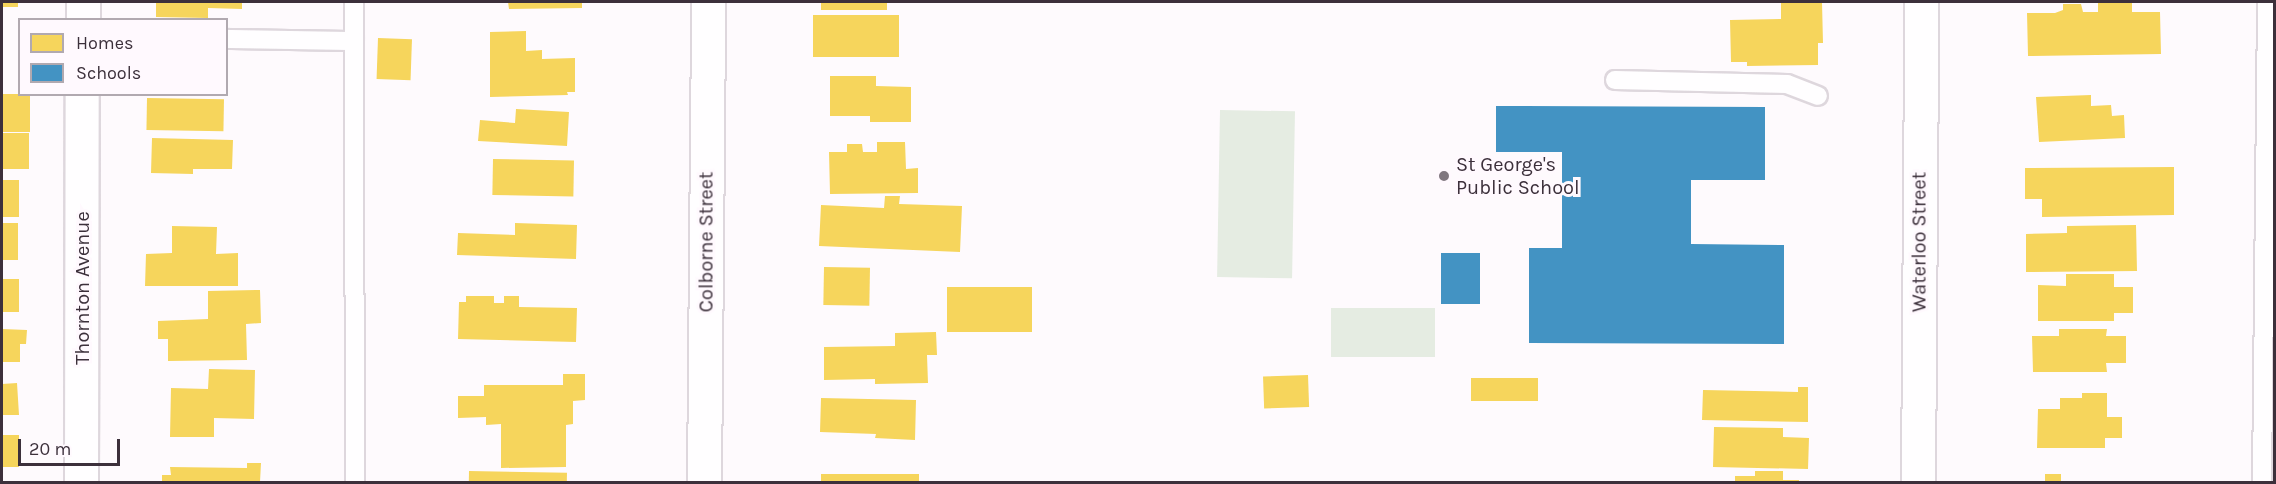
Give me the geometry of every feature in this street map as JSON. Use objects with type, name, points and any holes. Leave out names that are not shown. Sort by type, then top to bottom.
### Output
[{"type":"street","points":[[83,2],[83,18]]},
{"type":"street","name":"Colborne Street","points":[[704,483],[708,2]]},
{"type":"street","name":"Waterloo Street","points":[[1918,483],[1921,2]]},
{"type":"street","name":"Thornton Avenue","points":[[81,483],[82,96]]},
{"type":"lane","points":[[354,2],[355,483]]},
{"type":"lane","points":[[2262,483],[2266,2]]},
{"type":"lane","points":[[228,39],[354,40]]},
{"type":"lane","points":[[1615,80],[1787,84],[1818,96]]},
{"type":"shaded area","points":[[1220,110],[1295,111],[1292,278],[1217,277]]},
{"type":"shaded area","points":[[1331,308],[1435,308],[1435,357],[1331,357]]},
{"type":"building: Homes","points":[[2,2],[18,2],[18,7],[2,7]]},
{"type":"building: Homes","points":[[156,2],[242,2],[242,9],[208,8],[208,18],[156,17]]},
{"type":"building: Homes","points":[[508,2],[582,2],[582,8],[509,9]]},
{"type":"building: Homes","points":[[821,2],[887,2],[887,10],[821,10]]},
{"type":"building: Homes","points":[[1781,2],[1822,2],[1823,43],[1818,43],[1818,65],[1747,66],[1747,62],[1731,62],[1730,20],[1781,19]]},
{"type":"building: Homes","points":[[2098,2],[2132,2],[2132,12],[2160,12],[2161,54],[2028,56],[2027,13],[2055,13],[2063,10],[2063,4],[2081,4],[2083,12],[2098,12]]},
{"type":"building: Homes","points":[[813,15],[899,15],[899,57],[813,57]]},
{"type":"building: Homes","points":[[526,31],[526,51],[542,50],[542,59],[575,58],[575,92],[567,92],[568,95],[490,97],[490,32]]},
{"type":"building: Homes","points":[[378,38],[412,39],[411,80],[377,79]]},
{"type":"building: Homes","points":[[830,76],[876,76],[876,86],[911,87],[911,122],[870,122],[870,116],[830,116]]},
{"type":"building: Homes","points":[[2,94],[30,96],[30,132],[2,132]]},
{"type":"building: Homes","points":[[2091,95],[2091,106],[2111,105],[2112,116],[2124,115],[2125,138],[2039,142],[2036,97]]},
{"type":"building: Homes","points":[[147,98],[224,99],[223,131],[146,130]]},
{"type":"building: Homes","points":[[516,109],[569,112],[567,146],[478,141],[480,120],[515,123]]},
{"type":"building: Homes","points":[[2,133],[29,133],[29,169],[2,169]]},
{"type":"building: Homes","points":[[152,138],[233,140],[232,169],[193,169],[193,174],[151,173]]},
{"type":"building: Homes","points":[[877,142],[905,142],[906,169],[918,168],[918,193],[830,194],[829,152],[847,152],[847,144],[862,144],[863,152],[877,152]]},
{"type":"building: Homes","points":[[493,159],[574,160],[573,196],[492,195]]},
{"type":"building: Homes","points":[[2174,167],[2174,215],[2042,217],[2042,199],[2025,199],[2025,168]]},
{"type":"building: Homes","points":[[2,180],[19,180],[19,217],[2,217]]},
{"type":"building: Homes","points":[[885,196],[900,196],[899,204],[962,206],[960,252],[819,246],[821,205],[884,208]]},
{"type":"building: Homes","points":[[2,223],[18,223],[18,260],[2,260]]},
{"type":"building: Homes","points":[[515,223],[577,225],[576,259],[457,255],[458,233],[515,235]]},
{"type":"building: Homes","points":[[2136,225],[2137,271],[2026,272],[2026,234],[2067,233],[2067,226]]},
{"type":"building: Homes","points":[[172,226],[217,227],[216,254],[238,253],[238,286],[145,286],[146,254],[172,253]]},
{"type":"building: Homes","points":[[824,267],[870,268],[869,306],[823,305]]},
{"type":"building: Homes","points":[[2066,274],[2114,274],[2114,287],[2133,287],[2133,313],[2114,313],[2114,321],[2038,321],[2038,285],[2066,286]]},
{"type":"building: Homes","points":[[2,279],[19,279],[19,312],[2,312]]},
{"type":"building: Homes","points":[[947,287],[1032,287],[1032,332],[947,332]]},
{"type":"building: Homes","points":[[260,290],[261,323],[246,324],[247,360],[168,361],[168,339],[158,339],[158,321],[208,319],[208,291]]},
{"type":"building: Homes","points":[[466,296],[494,296],[494,303],[504,303],[504,296],[519,296],[519,307],[577,308],[576,342],[458,339],[459,302],[466,302]]},
{"type":"building: Homes","points":[[2,329],[27,330],[26,344],[20,344],[20,362],[2,362]]},
{"type":"building: Homes","points":[[2059,329],[2107,329],[2106,336],[2126,336],[2126,363],[2106,363],[2107,372],[2033,372],[2032,336],[2059,336]]},
{"type":"building: Homes","points":[[936,332],[937,355],[927,355],[928,383],[875,384],[875,379],[824,380],[824,347],[895,346],[895,333]]},
{"type":"building: Homes","points":[[209,369],[255,370],[254,419],[214,418],[214,437],[170,437],[171,388],[208,389]]},
{"type":"building: Homes","points":[[563,374],[585,374],[585,400],[573,401],[573,424],[566,425],[566,467],[501,468],[501,424],[486,425],[486,417],[458,418],[458,396],[484,396],[484,385],[563,385]]},
{"type":"building: Homes","points":[[1308,375],[1309,407],[1264,409],[1263,377]]},
{"type":"building: Homes","points":[[1471,378],[1538,378],[1538,401],[1471,401]]},
{"type":"building: Homes","points":[[17,383],[19,415],[2,415],[2,384]]},
{"type":"building: Homes","points":[[1798,387],[1808,387],[1808,422],[1702,420],[1703,390],[1798,392]]},
{"type":"building: Homes","points":[[2082,393],[2107,393],[2107,417],[2122,417],[2122,438],[2105,438],[2105,448],[2037,448],[2038,409],[2060,409],[2060,398],[2082,398]]},
{"type":"building: Homes","points":[[821,398],[916,400],[915,440],[875,438],[876,434],[820,432]]},
{"type":"building: Homes","points":[[1714,427],[1783,428],[1783,437],[1809,438],[1808,469],[1713,467]]},
{"type":"building: Homes","points":[[2,435],[19,435],[19,467],[2,467]]},
{"type":"building: Homes","points":[[247,463],[261,463],[260,482],[162,482],[162,475],[171,475],[170,467],[247,468]]},
{"type":"building: Homes","points":[[469,471],[567,473],[567,482],[469,482]]},
{"type":"building: Homes","points":[[1755,471],[1783,471],[1783,480],[1799,480],[1799,482],[1735,482],[1735,476],[1755,476]]},
{"type":"building: Homes","points":[[821,474],[919,474],[919,482],[821,482]]},
{"type":"building: Homes","points":[[2045,474],[2061,474],[2061,482],[2045,482]]},
{"type":"building: Schools","points":[[1496,106],[1765,107],[1765,180],[1691,180],[1691,244],[1784,245],[1784,344],[1529,343],[1529,248],[1562,248],[1562,152],[1496,152]]},
{"type":"building: Schools","points":[[1441,253],[1480,253],[1480,304],[1441,304]]},
{"type":"place","name":"St George's Public School","points":[[1444,176]]}]
